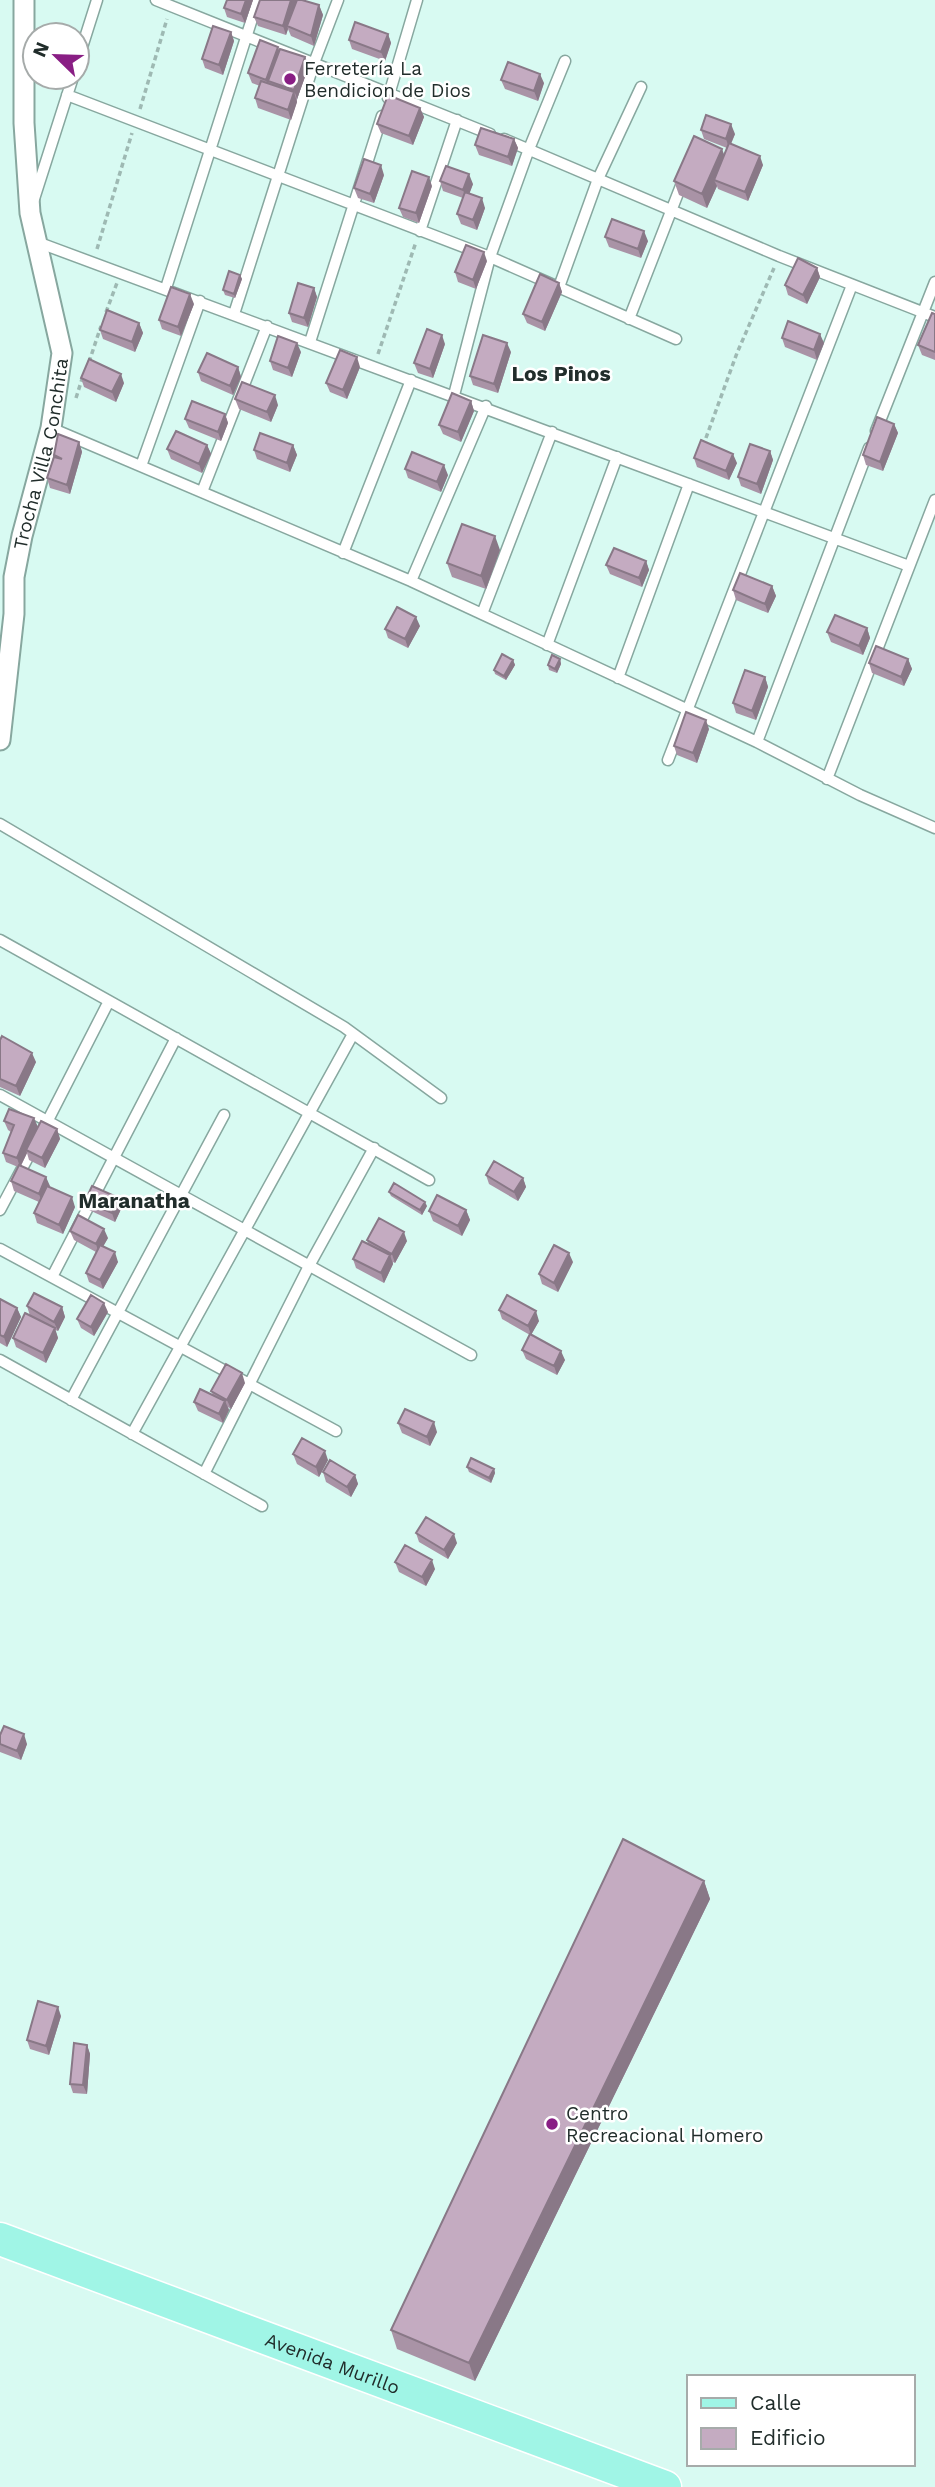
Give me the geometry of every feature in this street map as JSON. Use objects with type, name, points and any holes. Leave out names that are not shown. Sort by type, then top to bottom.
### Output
[{"type":"main road","name":"Avenida Murillo","points":[[0,2239],[666,2487]]},
{"type":"street","name":"Trocha Villa Conchita","points":[[0,740],[14,614],[14,577],[22,536],[57,430],[62,353],[30,213],[24,123],[24,0]]},
{"type":"lane","points":[[90,21],[97,0]]},
{"type":"lane","points":[[156,0],[172,3],[246,36],[529,149],[779,256],[935,317]]},
{"type":"lane","points":[[166,288],[258,0]]},
{"type":"lane","points":[[234,314],[314,63],[338,0]]},
{"type":"lane","points":[[310,342],[417,0]]},
{"type":"lane","points":[[454,394],[490,257],[529,149],[565,61]]},
{"type":"lane","points":[[559,287],[598,179],[641,87]]},
{"type":"lane","points":[[30,213],[68,91]]},
{"type":"lane","points":[[67,95],[490,257],[676,339]]},
{"type":"lane","points":[[420,230],[457,120]]},
{"type":"lane","points":[[629,319],[685,176]]},
{"type":"lane","points":[[37,242],[454,394],[909,566]]},
{"type":"lane","points":[[757,742],[833,538],[935,282]]},
{"type":"lane","points":[[668,760],[852,285]]},
{"type":"lane","points":[[141,467],[200,301]]},
{"type":"lane","points":[[202,492],[267,326]]},
{"type":"lane","points":[[343,553],[411,380]]},
{"type":"lane","points":[[411,581],[485,407]]},
{"type":"lane","points":[[57,430],[411,581],[935,828]]},
{"type":"lane","points":[[482,614],[552,432]]},
{"type":"lane","points":[[547,645],[617,457]]},
{"type":"lane","points":[[618,678],[690,484]]},
{"type":"lane","points":[[827,779],[935,500]]},
{"type":"lane","points":[[0,824],[353,1034],[441,1098]]},
{"type":"lane","points":[[0,940],[429,1180]]},
{"type":"lane","points":[[0,1210],[109,1001]]},
{"type":"lane","points":[[132,1434],[353,1034]]},
{"type":"lane","points":[[51,1277],[176,1038]]},
{"type":"lane","points":[[0,1095],[471,1355]]},
{"type":"lane","points":[[71,1399],[224,1115]]},
{"type":"lane","points":[[204,1474],[310,1264],[374,1148]]},
{"type":"lane","points":[[0,1249],[336,1431]]},
{"type":"lane","points":[[0,1360],[262,1506]]},
{"type":"path","points":[[374,366],[420,230]]},
{"type":"path","points":[[690,484],[737,353],[779,256]]},
{"type":"path","points":[[57,430],[121,271]]},
{"type":"building","points":[[227,0],[246,0],[241,14],[224,8]]},
{"type":"building","points":[[260,0],[291,0],[283,26],[254,17]]},
{"type":"building","points":[[297,0],[319,5],[311,36],[287,26]]},
{"type":"building","points":[[355,22],[388,34],[381,52],[349,40]]},
{"type":"building","points":[[213,26],[231,32],[219,65],[202,59]]},
{"type":"building","points":[[260,40],[278,47],[266,80],[248,73]]},
{"type":"building","points":[[280,49],[305,57],[294,90],[268,81]]},
{"type":"building","points":[[508,62],[540,74],[534,91],[501,80]]},
{"type":"building","points":[[261,81],[294,92],[288,110],[255,98]]},
{"type":"building","points":[[388,95],[420,108],[409,136],[377,124]]},
{"type":"building","points":[[706,115],[731,124],[726,139],[701,130]]},
{"type":"building","points":[[481,128],[514,139],[508,157],[475,145]]},
{"type":"building","points":[[694,136],[722,149],[702,194],[674,181]]},
{"type":"building","points":[[729,143],[760,156],[745,192],[714,180]]},
{"type":"building","points":[[364,159],[381,165],[370,194],[354,188]]},
{"type":"building","points":[[446,166],[469,174],[463,190],[440,181]]},
{"type":"building","points":[[412,171],[429,177],[416,213],[399,208]]},
{"type":"building","points":[[465,192],[482,198],[473,220],[457,214]]},
{"type":"building","points":[[612,219],[644,231],[638,249],[605,237]]},
{"type":"building","points":[[466,245],[484,252],[473,280],[455,272]]},
{"type":"building","points":[[798,258],[817,268],[803,295],[785,285]]},
{"type":"building","points":[[229,271],[240,275],[234,294],[223,290]]},
{"type":"building","points":[[540,274],[559,283],[542,322],[523,314]]},
{"type":"building","points":[[298,283],[314,288],[304,318],[289,313]]},
{"type":"building","points":[[171,287],[190,294],[178,327],[159,320]]},
{"type":"building","points":[[107,310],[139,323],[132,342],[100,330]]},
{"type":"building","points":[[932,313],[935,314],[935,352],[918,345]]},
{"type":"building","points":[[788,321],[820,334],[814,350],[782,338]]},
{"type":"building","points":[[427,329],[442,335],[430,369],[414,363]]},
{"type":"building","points":[[483,335],[507,343],[494,384],[470,376]]},
{"type":"building","points":[[278,336],[297,343],[288,368],[270,361]]},
{"type":"building","points":[[340,350],[357,357],[343,390],[326,383]]},
{"type":"building","points":[[207,353],[238,367],[230,386],[198,372]]},
{"type":"building","points":[[89,359],[121,374],[112,392],[81,378]]},
{"type":"building","points":[[242,382],[275,395],[267,412],[235,399]]},
{"type":"building","points":[[452,393],[471,401],[458,432],[439,425]]},
{"type":"building","points":[[192,401],[225,414],[218,432],[185,419]]},
{"type":"building","points":[[877,417],[894,424],[880,462],[863,455]]},
{"type":"building","points":[[176,431],[207,445],[199,464],[167,449]]},
{"type":"building","points":[[260,433],[293,445],[287,463],[254,450]]},
{"type":"building","points":[[58,434],[79,442],[67,485],[47,478],[54,457],[62,459],[54,455]]},
{"type":"building","points":[[701,440],[733,454],[726,471],[694,458]]},
{"type":"building","points":[[750,444],[770,451],[757,484],[738,477]]},
{"type":"building","points":[[412,452],[444,465],[437,482],[405,469]]},
{"type":"building","points":[[462,524],[495,536],[481,576],[447,563]]},
{"type":"building","points":[[614,548],[646,561],[639,578],[606,565]]},
{"type":"building","points":[[740,573],[772,586],[765,604],[733,590]]},
{"type":"building","points":[[397,607],[416,617],[405,639],[385,629]]},
{"type":"building","points":[[835,615],[867,628],[859,646],[827,632]]},
{"type":"building","points":[[876,646],[908,659],[901,677],[869,663]]},
{"type":"building","points":[[502,654],[513,660],[504,676],[494,670]]},
{"type":"building","points":[[552,655],[560,659],[555,669],[548,665]]},
{"type":"building","points":[[745,670],[765,677],[752,711],[733,703]]},
{"type":"building","points":[[686,712],[706,720],[693,753],[674,746]]},
{"type":"building","points":[[2,1036],[32,1053],[16,1086],[0,1079]]},
{"type":"building","points":[[9,1109],[34,1118],[17,1158],[3,1153],[14,1125],[4,1121]]},
{"type":"building","points":[[41,1121],[57,1129],[42,1158],[26,1150]]},
{"type":"building","points":[[494,1161],[523,1178],[514,1192],[486,1175]]},
{"type":"building","points":[[19,1165],[46,1177],[39,1194],[11,1181]]},
{"type":"building","points":[[394,1183],[425,1202],[420,1210],[389,1192]]},
{"type":"building","points":[[47,1186],[72,1197],[59,1225],[34,1213]]},
{"type":"building","points":[[92,1186],[119,1198],[112,1213],[85,1201]]},
{"type":"building","points":[[437,1195],[466,1210],[458,1226],[429,1211]]},
{"type":"building","points":[[78,1215],[104,1229],[96,1244],[70,1231]]},
{"type":"building","points":[[379,1218],[404,1232],[392,1254],[367,1240]]},
{"type":"building","points":[[362,1241],[390,1255],[381,1273],[353,1259]]},
{"type":"building","points":[[100,1245],[115,1252],[100,1280],[86,1273]]},
{"type":"building","points":[[554,1245],[569,1253],[554,1283],[539,1274]]},
{"type":"building","points":[[34,1293],[62,1307],[54,1322],[27,1306]]},
{"type":"building","points":[[91,1295],[104,1303],[91,1327],[77,1319]]},
{"type":"building","points":[[507,1295],[536,1311],[528,1326],[499,1310]]},
{"type":"building","points":[[0,1299],[17,1308],[4,1337],[0,1335]]},
{"type":"building","points":[[25,1313],[55,1328],[43,1353],[13,1338]]},
{"type":"building","points":[[530,1334],[561,1351],[554,1366],[522,1350]]},
{"type":"building","points":[[226,1364],[242,1373],[227,1400],[211,1391]]},
{"type":"building","points":[[200,1389],[225,1401],[219,1414],[194,1402]]},
{"type":"building","points":[[405,1409],[434,1422],[427,1437],[398,1423]]},
{"type":"building","points":[[302,1438],[325,1451],[316,1467],[293,1454]]},
{"type":"building","points":[[471,1458],[494,1469],[489,1478],[467,1467]]},
{"type":"building","points":[[330,1460],[355,1475],[347,1487],[323,1472]]},
{"type":"building","points":[[426,1517],[454,1534],[444,1550],[416,1533]]},
{"type":"building","points":[[405,1545],[432,1560],[422,1577],[395,1562]]},
{"type":"building","points":[[4,1726],[24,1734],[17,1751],[0,1744]]},
{"type":"building","name":"Centro Recreacional Homero","points":[[623,1839],[704,1881],[469,2363],[391,2330]]},
{"type":"building","points":[[38,2001],[58,2007],[46,2046],[27,2040]]},
{"type":"building","points":[[74,2043],[87,2045],[83,2085],[70,2084]]},
{"type":"place","name":"Ferretería La Bendicion de Dios","points":[[290,79]]},
{"type":"place","name":"Centro Recreacional Homero","points":[[552,2124]]},
{"type":"district","name":"Los Pinos","points":[[561,373]]},
{"type":"district","name":"Maranatha","points":[[134,1200]]}]
